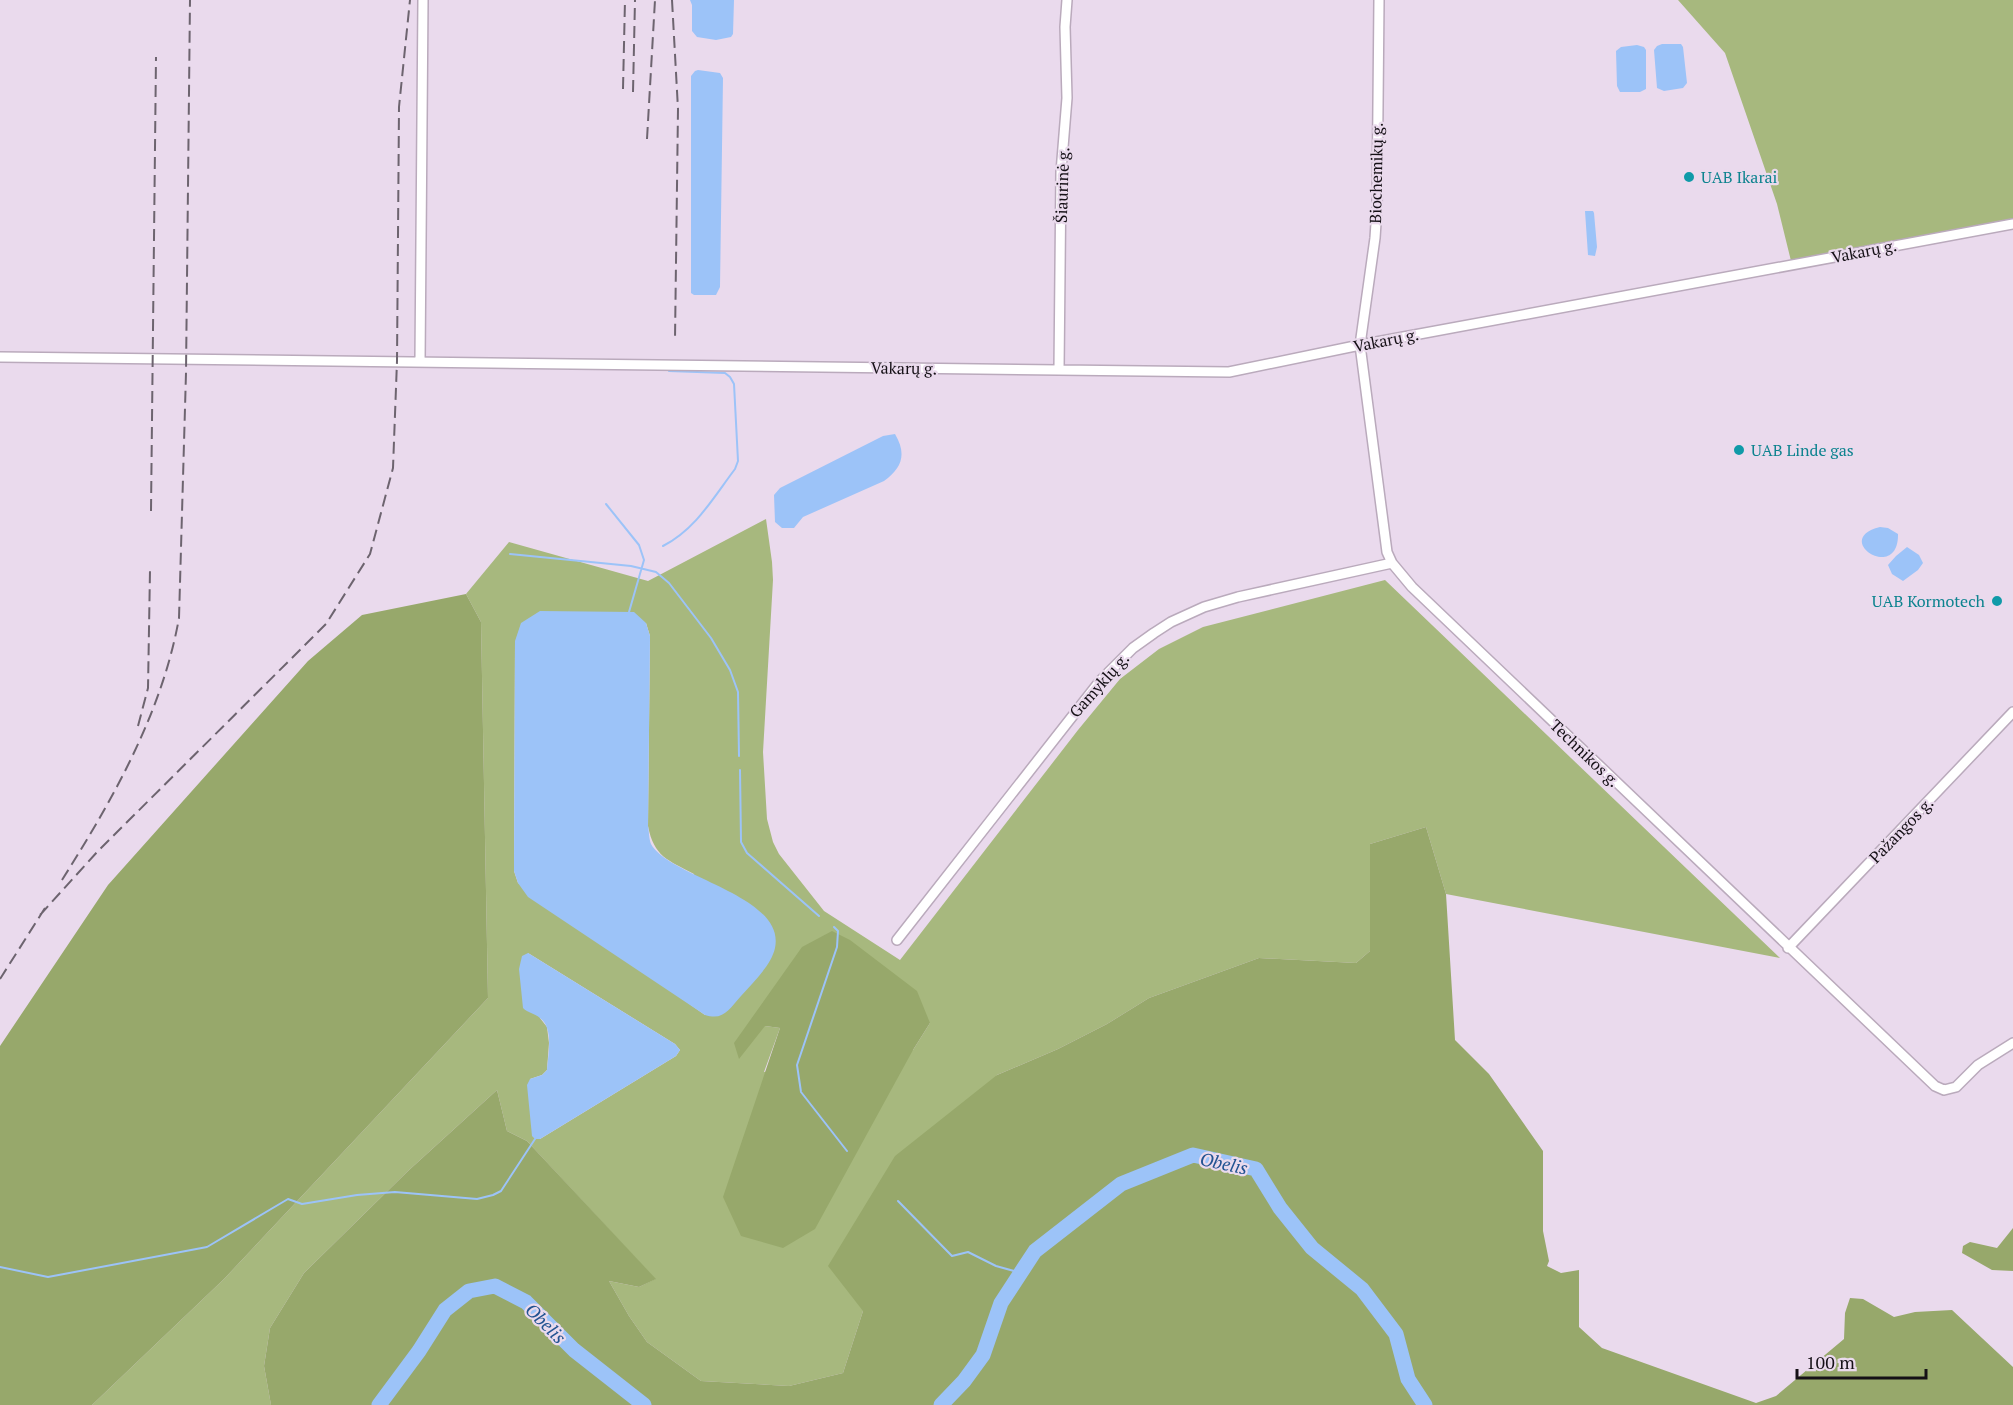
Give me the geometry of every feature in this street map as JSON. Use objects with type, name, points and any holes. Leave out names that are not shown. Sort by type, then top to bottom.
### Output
[{"type":"street","points":[[420,361],[423,0]]},
{"type":"street","name":"Šiaurinė g.","points":[[1059,370],[1061,172],[1067,98],[1065,27],[1067,0]]},
{"type":"street","name":"Biochemikų g.","points":[[1360,345],[1377,208],[1379,0]]},
{"type":"street","name":"Vakarų g.","points":[[0,357],[1229,372],[1360,345],[2013,224]]},
{"type":"street","name":"Technikos g.","points":[[1360,345],[1387,552],[1392,563],[1412,587],[1929,1082],[1944,1090],[1956,1087],[1978,1065],[2013,1043]]},
{"type":"street","name":"Gamyklų g.","points":[[897,940],[1093,690],[1117,662],[1133,648],[1171,622],[1219,602],[1392,563]]},
{"type":"street","name":"Pažangos g.","points":[[1788,948],[2013,712]]},
{"type":"green space","points":[[1678,0],[2013,0],[2013,224],[1792,265],[1777,204],[1725,53]]},
{"type":"green space","points":[[766,519],[773,580],[763,752],[767,819],[773,842],[779,854],[824,911],[900,960],[1120,679],[1159,649],[1203,627],[1385,580],[1780,958],[1446,894],[1426,827],[1370,844],[1370,951],[1356,963],[1259,958],[1149,998],[1107,1024],[1058,1049],[997,1075],[863,1311],[843,1373],[789,1386],[701,1381],[647,1342],[609,1281],[639,1287],[655,1279],[527,1141],[507,1131],[497,1090],[408,1171],[304,1273],[270,1328],[264,1366],[271,1405],[92,1405],[224,1279],[488,998],[481,622],[466,594],[509,542],[648,581]],"holes":[[[646,623],[650,636],[648,826],[658,851],[670,861],[694,874],[705,1015],[518,883],[514,871],[515,642]],[[528,953],[675,1044],[680,1050],[676,1056],[540,1139],[530,1079],[542,1075],[547,1070],[549,1043],[547,1027],[540,1018]],[[930,1023],[913,1050],[764,1072],[780,1028],[765,1026]]]},
{"type":"green space","points":[[466,594],[481,622],[488,998],[224,1279],[92,1405],[0,1405],[0,1046],[108,885],[308,661],[362,615]]},
{"type":"green space","points":[[1426,827],[1446,894],[1455,1040],[1489,1074],[1543,1151],[1543,1231],[1549,1261],[1547,1266],[1561,1273],[1579,1270],[1579,1327],[1602,1348],[1756,1403],[1776,1396],[1844,1339],[1845,1313],[1850,1298],[1863,1299],[1894,1317],[1915,1312],[1952,1310],[2013,1367],[2013,1405],[271,1405],[264,1366],[270,1328],[304,1273],[408,1171],[497,1090],[507,1131],[527,1141],[656,1279],[639,1287],[609,1281],[647,1342],[701,1381],[789,1386],[843,1373],[863,1311],[828,1266],[895,1156],[997,1075],[1058,1049],[1107,1024],[1149,998],[1259,958],[1356,963],[1370,951],[1370,844]]},
{"type":"green space","points":[[832,931],[850,940],[917,991],[930,1023],[815,1229],[783,1248],[741,1236],[723,1197],[780,1028],[765,1026],[739,1059],[734,1043],[802,947]]},
{"type":"green space","points":[[2013,1228],[2013,1271],[1992,1270],[1962,1253],[1963,1246],[1970,1242],[1997,1248]]},
{"type":"water","points":[[690,0],[734,0],[731,37],[716,40],[697,37],[692,31]]},
{"type":"water","points":[[1662,44],[1681,44],[1683,47],[1687,83],[1683,88],[1664,91],[1657,88],[1654,50]]},
{"type":"water","points":[[1637,45],[1646,50],[1646,89],[1640,92],[1620,92],[1617,86],[1616,51],[1621,47]]},
{"type":"water","points":[[698,70],[720,73],[723,78],[720,287],[716,295],[691,293],[691,76]]},
{"type":"water","points":[[1585,211],[1594,213],[1597,247],[1595,256],[1588,255]]},
{"type":"water","points":[[895,434],[901,448],[901,460],[895,471],[884,481],[803,517],[794,528],[782,528],[775,522],[774,495],[780,488],[883,436]]},
{"type":"water","points":[[1880,527],[1888,528],[1898,534],[1895,549],[1889,556],[1880,557],[1864,548],[1862,540],[1866,533]]},
{"type":"water","points":[[1907,547],[1919,555],[1923,563],[1918,570],[1903,581],[1892,574],[1888,565]]},
{"type":"water","points":[[540,611],[634,612],[646,623],[650,636],[648,826],[651,844],[662,856],[680,867],[746,901],[763,914],[774,930],[775,948],[770,961],[761,974],[722,1015],[705,1015],[528,897],[518,883],[514,871],[515,641],[521,623]]},
{"type":"water","points":[[528,953],[675,1044],[680,1050],[676,1056],[540,1139],[532,1136],[527,1085],[530,1079],[542,1075],[547,1070],[549,1035],[544,1022],[523,1008],[519,969],[522,956]]},
{"type":"waterway","points":[[663,546],[675,539],[694,522],[735,469],[738,461],[734,384],[730,377],[725,373],[669,371]]},
{"type":"waterway","points":[[606,504],[639,545],[644,560],[629,612]]},
{"type":"waterway","points":[[510,554],[631,566],[656,572],[669,583],[711,638],[730,670],[738,692],[739,756]]},
{"type":"waterway","points":[[740,770],[741,842],[747,853],[819,916]]},
{"type":"waterway","points":[[834,927],[838,931],[837,947],[797,1065],[801,1092],[847,1151]]},
{"type":"waterway","points":[[0,1267],[48,1277],[207,1247],[288,1199],[302,1204],[357,1195],[395,1192],[477,1199],[501,1191],[535,1139]]},
{"type":"waterway","name":"Obelis","points":[[941,1405],[964,1381],[983,1355],[1001,1303],[1035,1251],[1121,1184],[1193,1155],[1256,1169],[1280,1208],[1312,1248],[1362,1289],[1396,1334],[1408,1379],[1425,1405]]},
{"type":"waterway","points":[[898,1201],[952,1256],[968,1252],[996,1266],[1021,1273]]},
{"type":"waterway","name":"Obelis","points":[[379,1405],[419,1351],[445,1310],[469,1291],[495,1286],[526,1302],[574,1350],[644,1405]]},
{"type":"railway","points":[[62,880],[117,787],[148,721],[161,688],[179,618],[186,373],[190,0]]},
{"type":"railway","points":[[40,915],[98,851],[326,624],[370,554],[393,468],[397,361],[399,107],[410,0]]},
{"type":"railway","points":[[623,89],[625,0]]},
{"type":"railway","points":[[633,92],[635,0]]},
{"type":"railway","points":[[647,139],[655,0]]},
{"type":"railway","points":[[672,0],[678,109],[675,339]]},
{"type":"railway","points":[[151,511],[156,57]]},
{"type":"railway","points":[[138,726],[148,688],[150,570]]},
{"type":"railway","points":[[0,979],[45,908]]},
{"type":"place","name":"UAB Ikarai","points":[[1689,177]]},
{"type":"place","name":"UAB Linde gas","points":[[1739,450]]},
{"type":"place","name":"UAB Kormotech","points":[[1997,601]]}]
